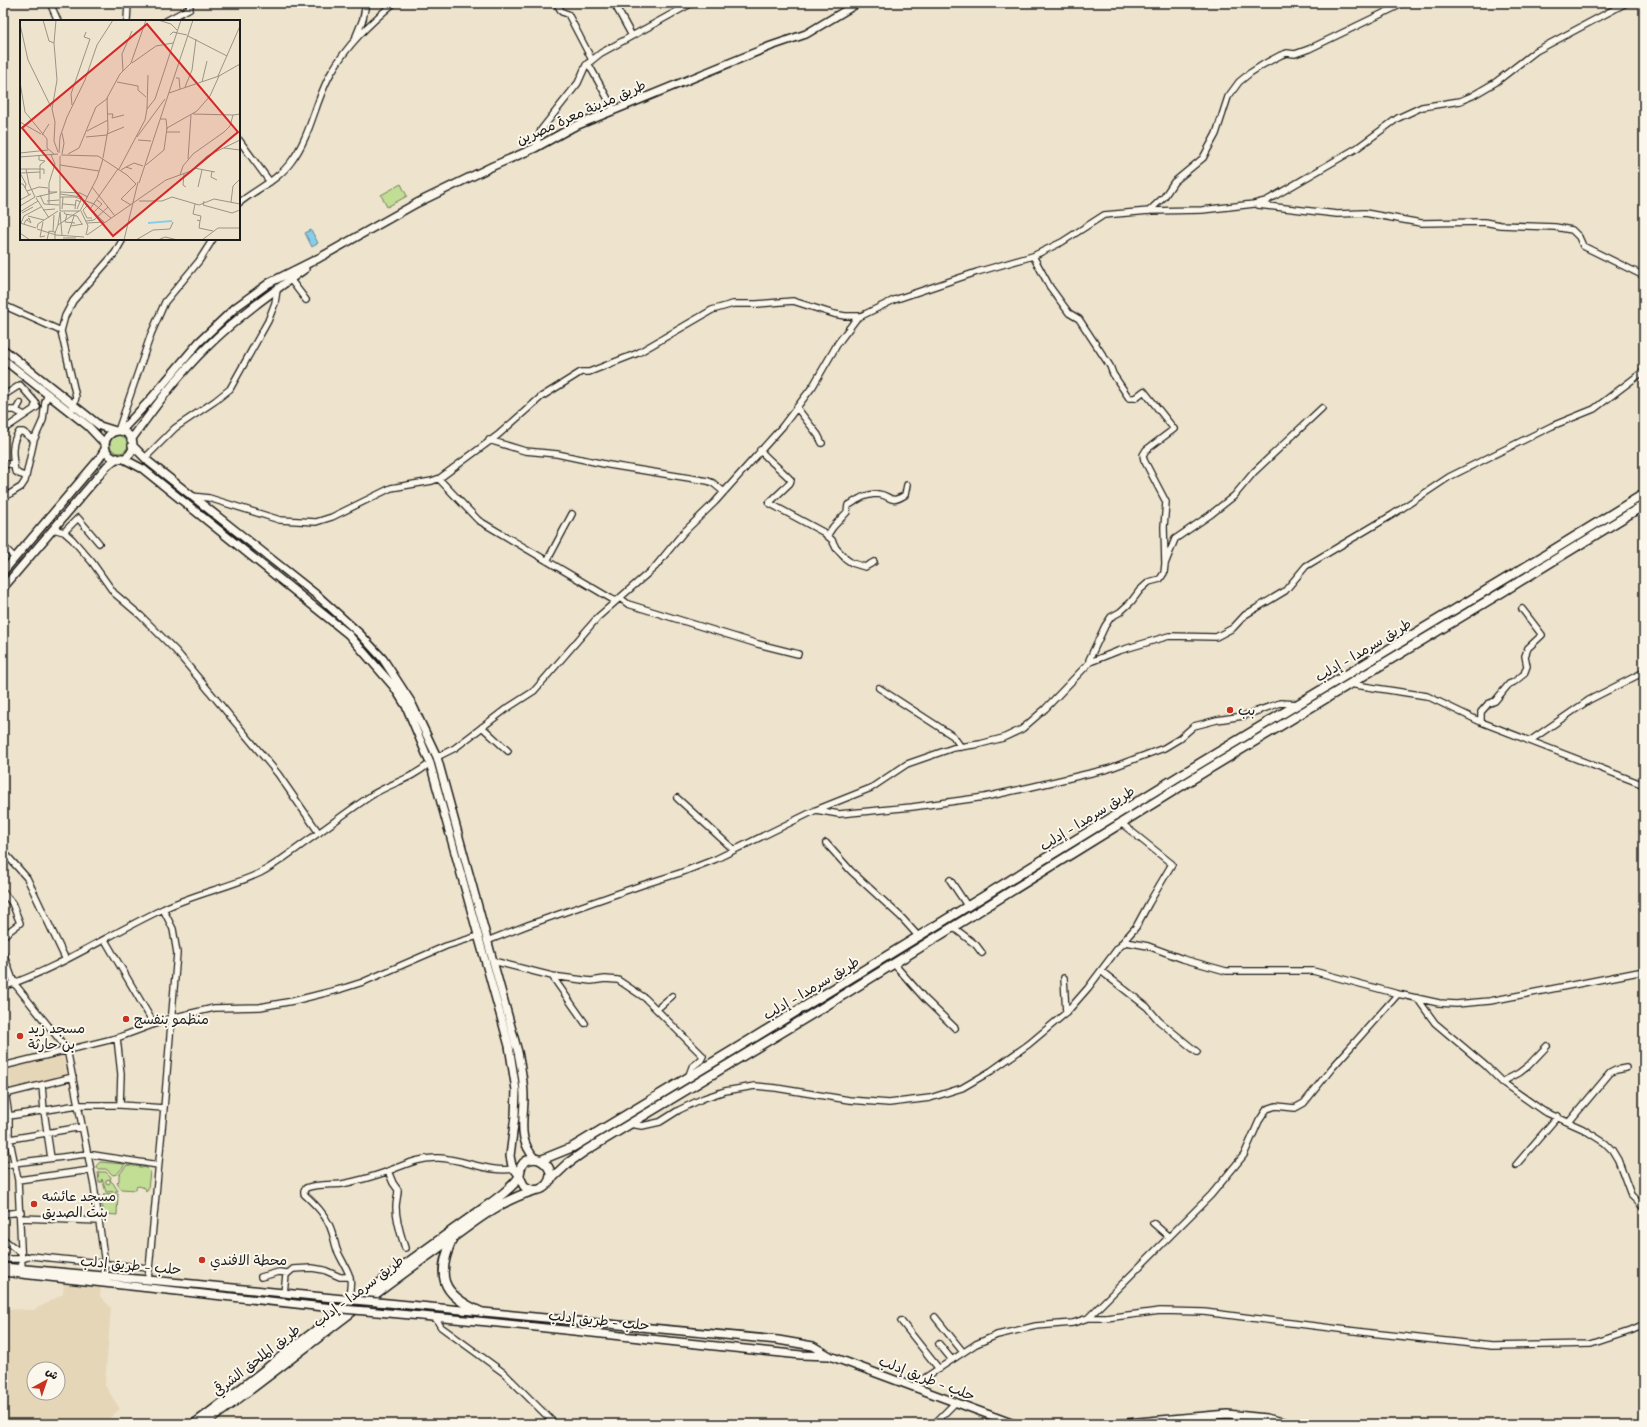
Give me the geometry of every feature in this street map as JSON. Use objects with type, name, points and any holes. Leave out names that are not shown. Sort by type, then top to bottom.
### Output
[{"type":"highway","name":"طريق سرمدا - إدلب","points":[[549,1181],[580,1154],[894,964],[1349,684],[1394,652],[1644,494]]},
{"type":"highway","name":"طريق سرمدا - إدلب","points":[[538,1160],[573,1147],[919,937],[1202,762],[1299,704],[1504,591],[1644,505]]},
{"type":"highway","points":[[1202,762],[1207,770]]},
{"type":"highway","points":[[528,1160],[538,1160],[546,1164],[550,1175],[549,1181],[543,1188],[534,1190],[524,1186],[517,1173],[523,1164],[528,1160]]},
{"type":"highway","name":"طريق الملحق الشرقي","points":[[194,1424],[301,1342],[430,1246],[499,1197],[517,1173]]},
{"type":"highway","name":"طريق سرمدا - إدلب","points":[[204,1424],[382,1288],[454,1236],[505,1201],[534,1190]]},
{"type":"highway","points":[[454,1236],[445,1257],[445,1283],[458,1300],[481,1312]]},
{"type":"main road","name":"طريق مدينة معرة مصرين","points":[[118,431],[150,401],[199,342],[236,307],[269,283],[319,258],[417,203],[534,148],[573,127],[771,46],[806,34],[858,3]]},
{"type":"main road","name":"طريق مدينة معرة مصرين","points":[[132,442],[142,422],[206,347],[244,315],[319,258]]},
{"type":"main road","points":[[3,349],[72,408],[105,446],[110,455],[143,469],[348,634],[394,686],[406,706],[430,762],[478,936],[498,992],[521,1069],[524,1096],[522,1135],[527,1148],[538,1160]]},
{"type":"main road","points":[[3,359],[48,394],[100,426],[127,434],[145,458],[190,496],[318,596],[360,634],[383,659],[411,702],[437,757],[493,961],[515,1083],[515,1110],[510,1156],[517,1173]]},
{"type":"main road","points":[[4,569],[100,459],[108,435],[118,431]]},
{"type":"main road","points":[[3,588],[107,466],[129,453],[132,442]]},
{"type":"main road","name":"حلب - طريق إدلب","points":[[3,1267],[105,1276],[116,1281],[148,1280],[778,1340],[813,1346],[830,1356],[1014,1424]]},
{"type":"main road","name":"حلب - طريق إدلب","points":[[3,1272],[116,1281],[240,1299],[366,1312],[806,1355],[830,1356]]},
{"type":"main road","points":[[240,1289],[240,1299]]},
{"type":"main road","points":[[480,1322],[481,1312]]},
{"type":"main road","points":[[1116,1424],[1227,1414],[1266,1418],[1292,1424]]},
{"type":"street","points":[[50,3],[58,20]]},
{"type":"street","points":[[128,3],[128,20]]},
{"type":"street","points":[[168,20],[190,8],[189,3]]},
{"type":"street","points":[[240,202],[270,182],[291,162],[303,143],[331,74],[354,40],[363,19],[366,3]]},
{"type":"street","points":[[354,40],[394,3]]},
{"type":"street","points":[[556,3],[562,12],[568,14],[614,110]]},
{"type":"street","points":[[614,3],[632,36]]},
{"type":"street","points":[[534,148],[541,130],[578,83],[590,61],[601,53],[692,3]]},
{"type":"street","points":[[1149,210],[1164,197],[1174,182],[1202,158],[1216,134],[1232,89],[1245,77],[1276,57],[1287,53],[1295,54],[1302,52],[1326,42],[1396,8],[1402,3]]},
{"type":"street","points":[[437,757],[455,748],[482,727],[534,691],[598,617],[655,567],[683,533],[724,492],[782,427],[814,386],[838,343],[857,318],[900,298],[977,272],[1034,256],[1062,242],[1104,215],[1149,210],[1202,210],[1254,204],[1266,201],[1357,148],[1398,118],[1422,107],[1460,101],[1472,96],[1496,82],[1523,59],[1536,51],[1626,3]]},
{"type":"street","points":[[240,141],[270,182]]},
{"type":"street","points":[[1254,204],[1337,214],[1365,213],[1421,223],[1484,222],[1500,225],[1555,227],[1572,230],[1579,237],[1583,246],[1644,276]]},
{"type":"street","points":[[72,408],[76,397],[61,331],[65,316],[73,301],[116,253],[122,240]]},
{"type":"street","points":[[118,431],[151,334],[165,302],[199,261],[212,240]]},
{"type":"street","points":[[1034,256],[1050,287],[1056,293],[1069,313],[1079,319],[1129,398],[1135,398],[1144,391],[1174,429],[1146,450],[1143,455],[1144,460],[1166,502],[1164,528],[1164,573],[1160,579],[1149,582],[1140,590],[1131,602],[1120,612],[1111,617],[1105,626],[1089,660],[1090,662]]},
{"type":"street","points":[[290,279],[306,300]]},
{"type":"street","points":[[145,458],[175,428],[215,402],[230,390],[268,321],[275,303],[277,290]]},
{"type":"street","points":[[190,496],[209,498],[280,520],[316,522],[332,517],[391,488],[439,479],[515,421],[541,398],[581,372],[595,370],[638,353],[712,310],[733,304],[793,301],[834,314],[861,316]]},
{"type":"street","points":[[3,305],[61,331]]},
{"type":"street","points":[[487,941],[555,915],[642,884],[680,873],[716,859],[816,810],[871,788],[907,764],[953,748],[1004,738],[1022,729],[1045,709],[1090,662],[1118,651],[1169,636],[1216,637],[1233,628],[1245,616],[1285,591],[1306,566],[1312,562],[1392,515],[1449,477],[1552,426],[1594,409],[1644,371]]},
{"type":"street","points":[[3,396],[20,385],[36,403],[34,408]]},
{"type":"street","points":[[3,498],[21,487],[25,480],[34,440],[43,420],[45,402],[48,394]]},
{"type":"street","points":[[3,430],[45,402]]},
{"type":"street","points":[[16,410],[20,403]]},
{"type":"street","points":[[797,408],[818,435],[822,443]]},
{"type":"street","points":[[1165,564],[1175,539],[1210,515],[1238,492],[1254,472],[1322,408]]},
{"type":"street","points":[[3,410],[16,410],[24,415]]},
{"type":"street","points":[[25,476],[17,472],[14,463],[14,438],[19,432],[23,432],[34,440]]},
{"type":"street","points":[[489,440],[525,451],[557,454],[609,465],[628,467],[713,483],[724,492]]},
{"type":"street","points":[[760,450],[768,460],[784,472],[790,480],[790,483],[769,503],[823,532],[832,540],[836,548],[852,563],[865,567],[874,562]]},
{"type":"street","points":[[3,464],[14,463]]},
{"type":"street","points":[[439,479],[478,520],[617,600],[758,644],[798,654]]},
{"type":"street","points":[[827,536],[833,527],[848,512],[848,506],[859,499],[879,494],[893,500],[899,499],[905,495],[907,485]]},
{"type":"street","points":[[547,561],[572,514]]},
{"type":"street","points":[[64,532],[78,518],[99,542]]},
{"type":"street","points":[[53,529],[64,532],[92,562],[114,593],[141,616],[176,651],[278,774],[319,833]]},
{"type":"street","points":[[7,550],[15,558]]},
{"type":"street","points":[[1481,722],[1481,712],[1488,704],[1495,700],[1509,684],[1524,674],[1527,666],[1525,656],[1528,648],[1542,635],[1522,609]]},
{"type":"street","points":[[1531,740],[1589,700],[1644,672]]},
{"type":"street","points":[[1349,684],[1427,696],[1481,722],[1531,740],[1644,785]]},
{"type":"street","points":[[879,688],[953,736],[961,747]]},
{"type":"street","points":[[816,810],[839,814],[912,807],[985,797],[1031,787],[1115,766],[1164,748],[1179,739],[1194,726],[1217,720],[1243,716],[1280,703],[1299,704]]},
{"type":"street","points":[[482,727],[508,751]]},
{"type":"street","points":[[3,987],[66,960],[163,909],[194,896],[260,873],[280,861],[382,789],[401,782],[418,772],[430,762]]},
{"type":"street","points":[[677,798],[734,850]]},
{"type":"street","points":[[630,1124],[642,1126],[660,1122],[678,1110],[704,1098],[725,1091],[755,1086],[849,1100],[889,1103],[930,1098],[962,1088],[991,1071],[1029,1044],[1066,1013],[1136,927],[1148,903],[1172,864],[1121,823]]},
{"type":"street","points":[[826,843],[851,871],[919,937]]},
{"type":"street","points":[[3,851],[27,878],[66,960]]},
{"type":"street","points":[[950,880],[968,907]]},
{"type":"street","points":[[3,892],[12,903],[20,922],[3,936]]},
{"type":"street","points":[[148,1280],[164,1108],[176,947],[171,924],[163,909]]},
{"type":"street","points":[[953,927],[978,946],[982,953]]},
{"type":"street","points":[[3,1066],[67,1049],[117,1038],[171,1018],[214,1008],[260,1007],[293,1001],[341,989],[363,982],[446,946],[478,936]]},
{"type":"street","points":[[105,940],[154,1024]]},
{"type":"street","points":[[1121,945],[1128,942],[1139,944],[1183,959],[1226,971],[1312,971],[1398,994],[1439,1003],[1456,1004],[1490,1001],[1644,971]]},
{"type":"street","points":[[3,953],[14,983],[67,1049],[91,1170],[105,1264],[105,1276]]},
{"type":"street","points":[[493,961],[552,976],[591,982],[605,979],[618,980],[640,994],[657,1009],[667,1021],[703,1056],[701,1060],[692,1068],[688,1078]]},
{"type":"street","points":[[894,964],[925,999],[955,1028]]},
{"type":"street","points":[[1101,971],[1147,1007],[1159,1021],[1197,1052]]},
{"type":"street","points":[[552,976],[585,1023]]},
{"type":"street","points":[[1064,978],[1066,1013]]},
{"type":"street","points":[[1088,1318],[1211,1195],[1244,1155],[1259,1121],[1267,1109],[1276,1106],[1295,1108],[1304,1103],[1332,1068],[1398,994]]},
{"type":"street","points":[[657,1009],[672,996]]},
{"type":"street","points":[[1417,998],[1435,1023],[1486,1066],[1502,1082],[1543,1110],[1558,1116],[1596,1136],[1612,1150],[1632,1195],[1644,1208]]},
{"type":"street","points":[[117,1038],[121,1074],[120,1105]]},
{"type":"street","points":[[1502,1082],[1519,1073],[1528,1066],[1547,1046]]},
{"type":"street","points":[[1569,1122],[1610,1073],[1626,1068]]},
{"type":"street","points":[[5,1094],[73,1077]]},
{"type":"street","points":[[3,1078],[5,1110],[9,1116],[7,1136],[18,1180],[21,1215],[22,1269]]},
{"type":"street","points":[[42,1085],[51,1158]]},
{"type":"street","points":[[9,1116],[78,1105],[120,1105],[164,1108]]},
{"type":"street","points":[[1516,1165],[1558,1116]]},
{"type":"street","points":[[7,1136],[47,1133],[82,1127]]},
{"type":"street","points":[[3,1166],[14,1163],[87,1154],[158,1165]]},
{"type":"street","points":[[350,1300],[350,1277],[338,1250],[327,1219],[316,1204],[304,1194],[304,1190],[308,1187],[352,1182],[388,1171],[413,1161],[432,1158],[451,1160],[517,1173]]},
{"type":"street","points":[[18,1180],[91,1170]]},
{"type":"street","points":[[388,1171],[398,1190],[396,1208],[401,1238],[405,1248]]},
{"type":"street","points":[[3,1214],[99,1221]]},
{"type":"street","points":[[1152,1223],[1169,1237]]},
{"type":"street","points":[[3,1239],[21,1256]]},
{"type":"street","points":[[3,1259],[31,1256],[148,1268]]},
{"type":"street","points":[[261,1277],[279,1272],[287,1273],[293,1269],[312,1268],[324,1270],[340,1277],[350,1277]]},
{"type":"street","points":[[284,1293],[287,1273]]},
{"type":"street","points":[[915,1387],[917,1383],[963,1352],[976,1344],[997,1335],[1027,1328],[1073,1323],[1088,1318],[1106,1318],[1160,1311],[1204,1312],[1371,1333],[1500,1346],[1591,1344],[1644,1325]]},
{"type":"street","points":[[935,1317],[963,1352]]},
{"type":"street","points":[[436,1319],[441,1327],[504,1373],[555,1424]]},
{"type":"street","points":[[901,1321],[939,1368]]},
{"type":"street","points":[[939,1344],[952,1360]]},
{"type":"street","points":[[934,1424],[956,1402]]},
{"type":"shaded area","points":[[63,1056],[67,1077],[11,1088],[9,1066]]},
{"type":"shaded area","points":[[64,1283],[101,1287],[100,1296],[111,1308],[105,1385],[120,1409],[103,1424],[3,1424],[3,1309],[34,1310],[63,1294]]},
{"type":"green space","points":[[401,184],[407,196],[387,207],[381,195]]},
{"type":"green space","points":[[115,435],[123,435],[128,440],[126,451],[123,453],[115,453],[110,448],[110,440]]},
{"type":"green space","points":[[100,1162],[124,1164],[124,1166],[117,1174],[113,1175],[106,1169],[97,1169],[96,1166]]},
{"type":"green space","points":[[127,1165],[147,1168],[150,1171],[148,1189],[146,1191],[145,1188],[139,1186],[136,1187],[136,1190],[121,1189],[117,1183],[119,1181],[119,1175]]},
{"type":"green space","points":[[98,1172],[106,1172],[111,1177],[110,1181],[109,1179],[106,1180],[106,1183],[109,1184],[111,1181],[118,1191],[106,1192],[102,1179],[102,1182],[99,1182]]},
{"type":"green space","points":[[118,1193],[117,1215],[104,1214],[101,1200],[104,1199],[103,1194]]},
{"type":"water","points":[[311,230],[318,243],[312,247],[305,233]]},
{"type":"place","name":"بب","points":[[1230,710]]},
{"type":"place","name":"منظمو بنفسج","points":[[126,1019]]},
{"type":"place","name":"مسجد زيد بن حارثة","points":[[20,1036]]},
{"type":"place","name":"مسجد عائشه بنت الصديق","points":[[34,1204]]},
{"type":"place","name":"محطة الافندي","points":[[202,1260]]}]
